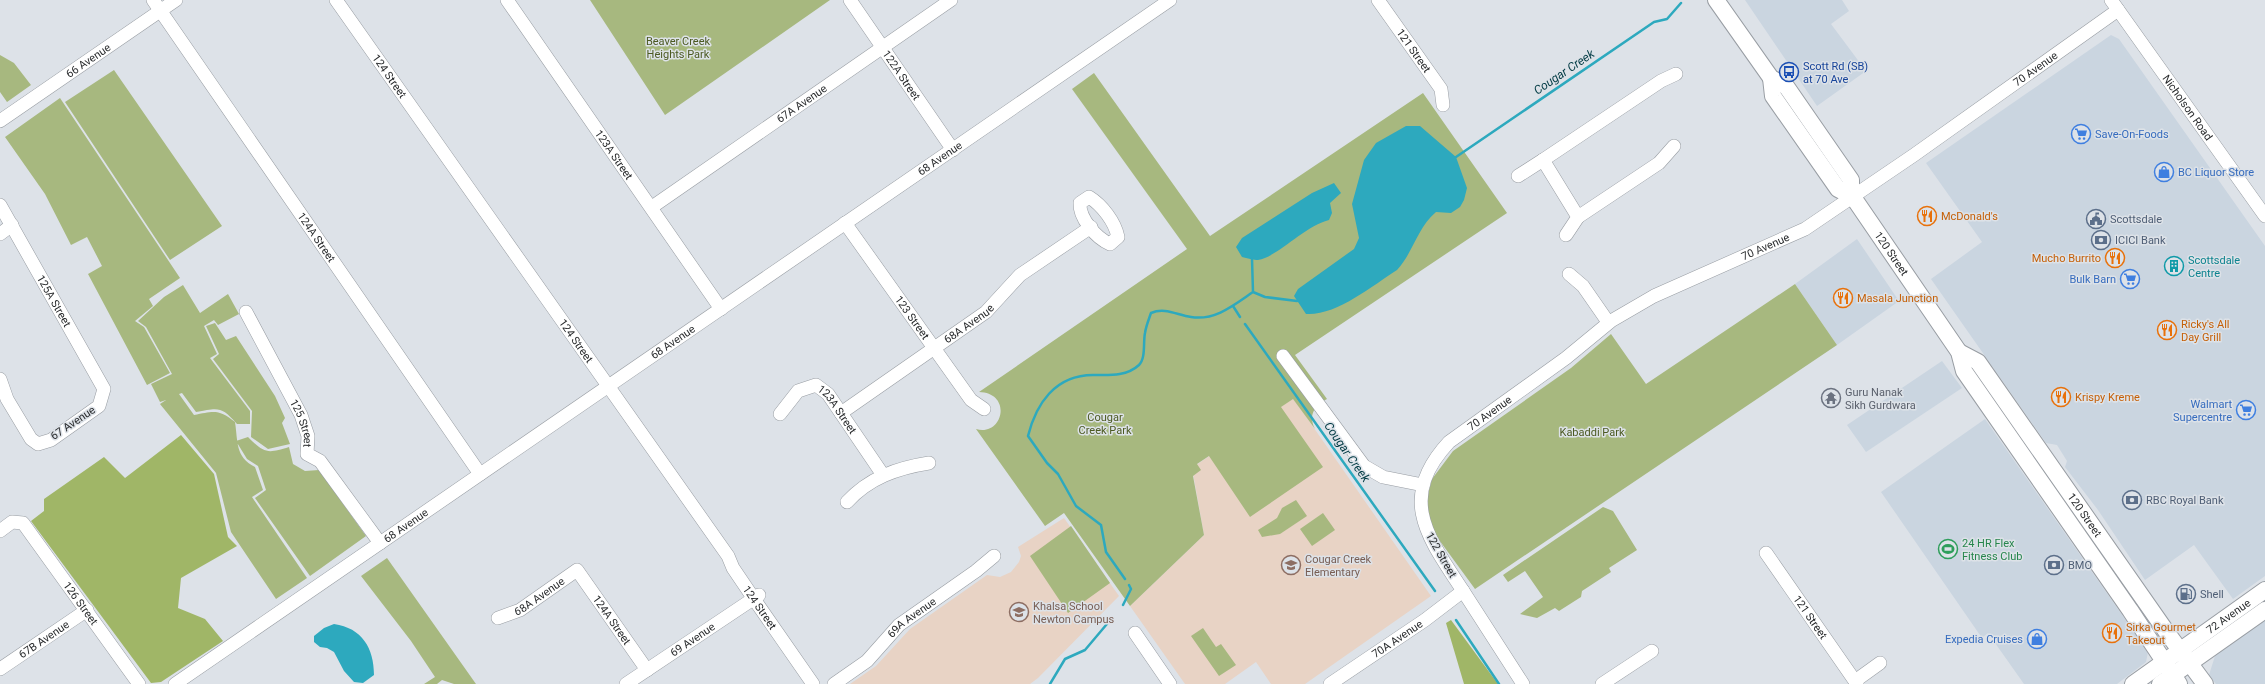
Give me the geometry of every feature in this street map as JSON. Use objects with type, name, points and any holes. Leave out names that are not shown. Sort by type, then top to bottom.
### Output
[{"type":"main road","name":"120 Street","points":[[1716,0],[1771,78],[1773,96],[1838,189],[1852,196],[1959,352],[1964,371],[2172,674]]},
{"type":"main road","name":"120 Street","points":[[1959,352],[1978,362],[2205,684]]},
{"type":"main road","name":"72 Avenue","points":[[2160,684],[2172,674],[2185,657],[2265,590]]},
{"type":"main road","name":"72 Avenue","points":[[2185,657],[2265,610]]},
{"type":"main road","name":"72 Avenue","points":[[2133,684],[2172,674]]},
{"type":"street","name":"66 Avenue","points":[[0,121],[157,5],[176,0]]},
{"type":"street","name":"124 Street","points":[[336,0],[728,556],[733,568],[756,597],[813,684]]},
{"type":"street","name":"123A Street","points":[[507,0],[652,206],[721,309]]},
{"type":"street","name":"122A Street","points":[[850,0],[953,150]]},
{"type":"street","name":"67A Avenue","points":[[652,206],[951,0]]},
{"type":"street","name":"68 Avenue","points":[[175,684],[1170,0]]},
{"type":"street","name":"121 Street","points":[[1378,0],[1440,89],[1443,105]]},
{"type":"street","name":"124A Street","points":[[157,5],[480,474]]},
{"type":"street","name":"70 Avenue","points":[[1423,485],[1436,456],[1449,442],[1566,358],[1608,322],[1654,296],[1806,229],[2114,5]]},
{"type":"street","name":"Nicholson Road","points":[[2114,5],[2265,216]]},
{"type":"street","points":[[1518,176],[1661,81],[1676,74]]},
{"type":"street","points":[[1566,235],[1578,216],[1659,163],[1674,146]]},
{"type":"street","points":[[1543,160],[1578,216]]},
{"type":"street","name":"125A Street","points":[[0,205],[104,389],[103,397]]},
{"type":"street","name":"123 Street","points":[[845,223],[971,400],[984,408]]},
{"type":"street","points":[[0,234],[12,225]]},
{"type":"street","name":"68A Avenue","points":[[841,413],[986,312],[1020,275],[1091,227]]},
{"type":"street","points":[[1569,274],[1583,286],[1608,322]]},
{"type":"street","name":"125 Street","points":[[246,312],[301,416],[308,436],[307,454],[320,461],[380,543]]},
{"type":"street","points":[[1283,356],[1364,466],[1383,476],[1423,485]]},
{"type":"street","points":[[0,379],[4,402]]},
{"type":"street","name":"123A Street","points":[[780,414],[798,391],[816,385],[828,394],[883,475]]},
{"type":"street","name":"67 Avenue","points":[[4,402],[31,439],[38,444],[50,440],[99,406],[103,397]]},
{"type":"street","points":[[847,502],[858,489],[883,475],[929,463]]},
{"type":"street","name":"122 Street","points":[[1423,485],[1421,502],[1424,525],[1430,540],[1523,684]]},
{"type":"street","name":"126 Street","points":[[0,531],[12,522],[23,523],[139,684]]},
{"type":"street","name":"121 Street","points":[[1766,553],[1856,683],[1880,663]]},
{"type":"street","name":"69A Avenue","points":[[834,684],[870,658],[899,625],[976,571],[994,556]]},
{"type":"street","name":"124A Street","points":[[577,570],[647,670]]},
{"type":"street","name":"68A Avenue","points":[[498,618],[520,610],[577,570]]},
{"type":"street","name":"70A Avenue","points":[[1330,684],[1424,620],[1463,591]]},
{"type":"street","points":[[756,597],[823,684]]},
{"type":"street","name":"69 Avenue","points":[[626,684],[756,597]]},
{"type":"street","name":"67B Avenue","points":[[0,669],[86,610]]},
{"type":"street","points":[[1135,633],[1170,684]]},
{"type":"street","points":[[1602,684],[1652,651]]},
{"type":"shaded area","points":[[1745,0],[1842,0],[1849,11],[1831,24],[1866,71],[1817,106]]},
{"type":"shaded area","name":"Scottsdale Centre","points":[[2111,35],[2119,39],[2265,246],[2265,576],[2233,599],[2194,545],[2145,580],[2098,510],[2065,467],[2067,461],[2057,445],[2046,443],[1931,279],[1982,242],[1926,163]]},
{"type":"shaded area","points":[[1857,239],[1899,301],[1837,345],[1795,284]]},
{"type":"shaded area","points":[[1942,361],[1962,388],[1866,452],[1847,425]]},
{"type":"shaded area","name":"Cougar Creek Elementary","points":[[1293,398],[1431,596],[1305,684],[1271,684],[1256,662],[1225,684],[1185,684],[1130,606],[1204,535],[1192,468]]},
{"type":"shaded area","points":[[1985,419],[2148,652],[2146,662],[2117,684],[2024,684],[1988,633],[1982,638],[1881,492]]},
{"type":"shaded area","name":"Khalsa School Newton Campus","points":[[1064,518],[1119,596],[1038,678],[1030,684],[850,684],[876,666],[910,629],[987,575],[1000,577],[1011,572],[1019,562],[1021,556],[1018,547]]},
{"type":"shaded area","points":[[2265,620],[2265,684],[2216,684],[2209,675],[2215,656]]},
{"type":"green space","name":"Beaver Creek Heights Park","points":[[590,0],[830,0],[665,115]]},
{"type":"green space","points":[[0,55],[14,63],[31,85],[7,102],[0,92]]},
{"type":"green space","points":[[114,70],[222,226],[170,260],[65,102]]},
{"type":"green space","name":"Cougar Creek Park","points":[[1094,73],[1210,236],[1423,93],[1507,213],[1295,355],[1327,399],[1319,404],[1312,415],[1315,429],[1293,399],[1281,407],[1323,467],[1250,517],[1209,456],[1197,464],[1201,470],[1193,476],[1204,535],[1130,606],[1064,513],[1045,526],[976,429],[985,430],[993,427],[998,421],[1000,414],[1000,406],[997,399],[990,394],[979,392],[1187,249],[1072,89]]},
{"type":"green space","points":[[60,98],[180,278],[149,299],[153,306],[135,321],[144,327],[170,373],[147,385],[88,274],[102,266],[87,237],[71,245],[45,194],[5,137]]},
{"type":"green space","name":"Kabaddi Park","points":[[1795,284],[1837,345],[1475,589],[1434,533],[1427,516],[1428,494],[1432,479],[1453,451],[1571,368],[1611,334],[1646,384]]},
{"type":"green space","points":[[183,285],[200,313],[228,294],[239,314],[218,325],[214,320],[204,326],[217,354],[210,358],[250,411],[250,424],[237,424],[235,422],[237,442],[241,453],[249,463],[255,467],[263,490],[252,497],[307,578],[276,599],[231,532],[216,473],[160,404],[166,400],[160,402],[151,384],[172,374],[146,327],[138,321],[164,297]],"holes":[[[182,393],[196,412],[215,409],[223,411],[235,422],[216,412],[194,415],[179,394]]]},
{"type":"green space","points":[[215,323],[226,340],[236,336],[275,396],[285,418],[282,423],[290,444],[268,449],[251,437],[252,411],[213,359],[219,354],[206,326]]},
{"type":"green space","points":[[181,435],[214,474],[228,537],[237,546],[181,578],[178,608],[205,619],[223,641],[161,682],[151,683],[31,521],[44,511],[44,499],[104,457],[125,478]]},
{"type":"green space","points":[[248,437],[266,451],[276,451],[289,447],[293,464],[305,471],[319,470],[366,536],[310,576],[255,498],[266,490],[258,466],[247,459],[236,441]]},
{"type":"green space","points":[[1296,500],[1307,516],[1280,534],[1262,537],[1258,530],[1277,518],[1282,508]]},
{"type":"green space","points":[[1603,507],[1613,511],[1637,550],[1609,568],[1611,572],[1582,591],[1581,597],[1559,611],[1555,608],[1537,618],[1520,614],[1543,597],[1525,571],[1508,582],[1503,575]]},
{"type":"green space","points":[[1323,513],[1335,530],[1312,546],[1300,529]]},
{"type":"green space","points":[[1071,526],[1110,583],[1068,613],[1030,556]]},
{"type":"green space","points":[[387,558],[476,684],[454,684],[442,680],[437,684],[424,684],[435,677],[411,641],[361,576]]},
{"type":"green space","points":[[1451,620],[1498,684],[1464,684],[1446,623]]},
{"type":"green space","points":[[1203,628],[1216,647],[1221,644],[1236,665],[1219,676],[1191,636]]},
{"type":"water","points":[[1406,126],[1420,126],[1456,157],[1467,188],[1464,200],[1460,207],[1451,213],[1436,212],[1430,218],[1424,225],[1407,256],[1397,270],[1353,299],[1341,305],[1329,310],[1306,314],[1294,296],[1298,289],[1354,249],[1359,238],[1352,204],[1364,160],[1376,143]]},
{"type":"water","points":[[1334,183],[1341,193],[1330,203],[1332,213],[1329,220],[1310,229],[1266,257],[1258,260],[1242,257],[1236,247],[1242,238],[1312,193]]},
{"type":"water","points":[[334,624],[344,626],[352,630],[359,635],[369,648],[372,656],[374,675],[363,683],[354,682],[344,671],[334,652],[327,648],[320,647],[314,642],[314,636],[324,628]]},
{"type":"waterway","name":"Cougar Creek","points":[[1456,157],[1654,22],[1667,19],[1681,3]]},
{"type":"waterway","name":"Cougar Creek","points":[[1125,579],[1106,552],[1101,525],[1076,506],[1058,474],[1047,463],[1028,436],[1036,413],[1049,394],[1068,380],[1080,376],[1111,375],[1128,372],[1139,365],[1143,358],[1145,330],[1151,313],[1156,311],[1166,311],[1200,318],[1208,317],[1224,311],[1239,302],[1253,292],[1252,259]]},
{"type":"waterway","name":"Cougar Creek","points":[[1253,292],[1265,297],[1297,301]]},
{"type":"waterway","name":"Cougar Creek","points":[[1233,306],[1240,317]]},
{"type":"waterway","name":"Cougar Creek","points":[[1245,324],[1435,591]]},
{"type":"waterway","name":"Cougar Creek","points":[[1123,605],[1131,589],[1129,585]]},
{"type":"waterway","name":"Cougar Creek","points":[[1050,684],[1065,659],[1085,650],[1112,618]]},
{"type":"waterway","name":"Cougar Creek","points":[[1456,620],[1499,684]]},
{"type":"place","name":"Scott Rd (SB) at 70 Ave","points":[[1789,72]]},
{"type":"place","name":"Save-On-Foods","points":[[2081,134]]},
{"type":"place","name":"BC Liquor Store","points":[[2164,172]]},
{"type":"place","name":"McDonald's","points":[[1927,216]]},
{"type":"place","name":"Scottsdale","points":[[2096,219]]},
{"type":"place","name":"ICICI Bank","points":[[2101,240]]},
{"type":"place","name":"Mucho Burrito","points":[[2115,258]]},
{"type":"place","name":"Scottsdale Centre","points":[[2174,266]]},
{"type":"place","name":"Bulk Barn","points":[[2130,279]]},
{"type":"place","name":"Masala Junction","points":[[1843,298]]},
{"type":"place","name":"Ricky's All Day Grill","points":[[2167,330]]},
{"type":"place","name":"Krispy Kreme","points":[[2061,397]]},
{"type":"place","name":"Guru Nanak Sikh Gurdwara","points":[[1831,398]]},
{"type":"place","name":"Walmart Supercentre","points":[[2246,410]]},
{"type":"place","name":"RBC Royal Bank","points":[[2132,500]]},
{"type":"place","name":"24 HR Flex Fitness Club","points":[[1948,549]]},
{"type":"place","name":"Cougar Creek Elementary","points":[[1291,565]]},
{"type":"place","name":"BMO","points":[[2054,565]]},
{"type":"place","name":"Shell","points":[[2186,594]]},
{"type":"place","name":"Khalsa School Newton Campus","points":[[1019,612]]},
{"type":"place","name":"Sirka Gourmet Takeout","points":[[2112,633]]},
{"type":"place","name":"Expedia Cruises","points":[[2037,639]]}]
